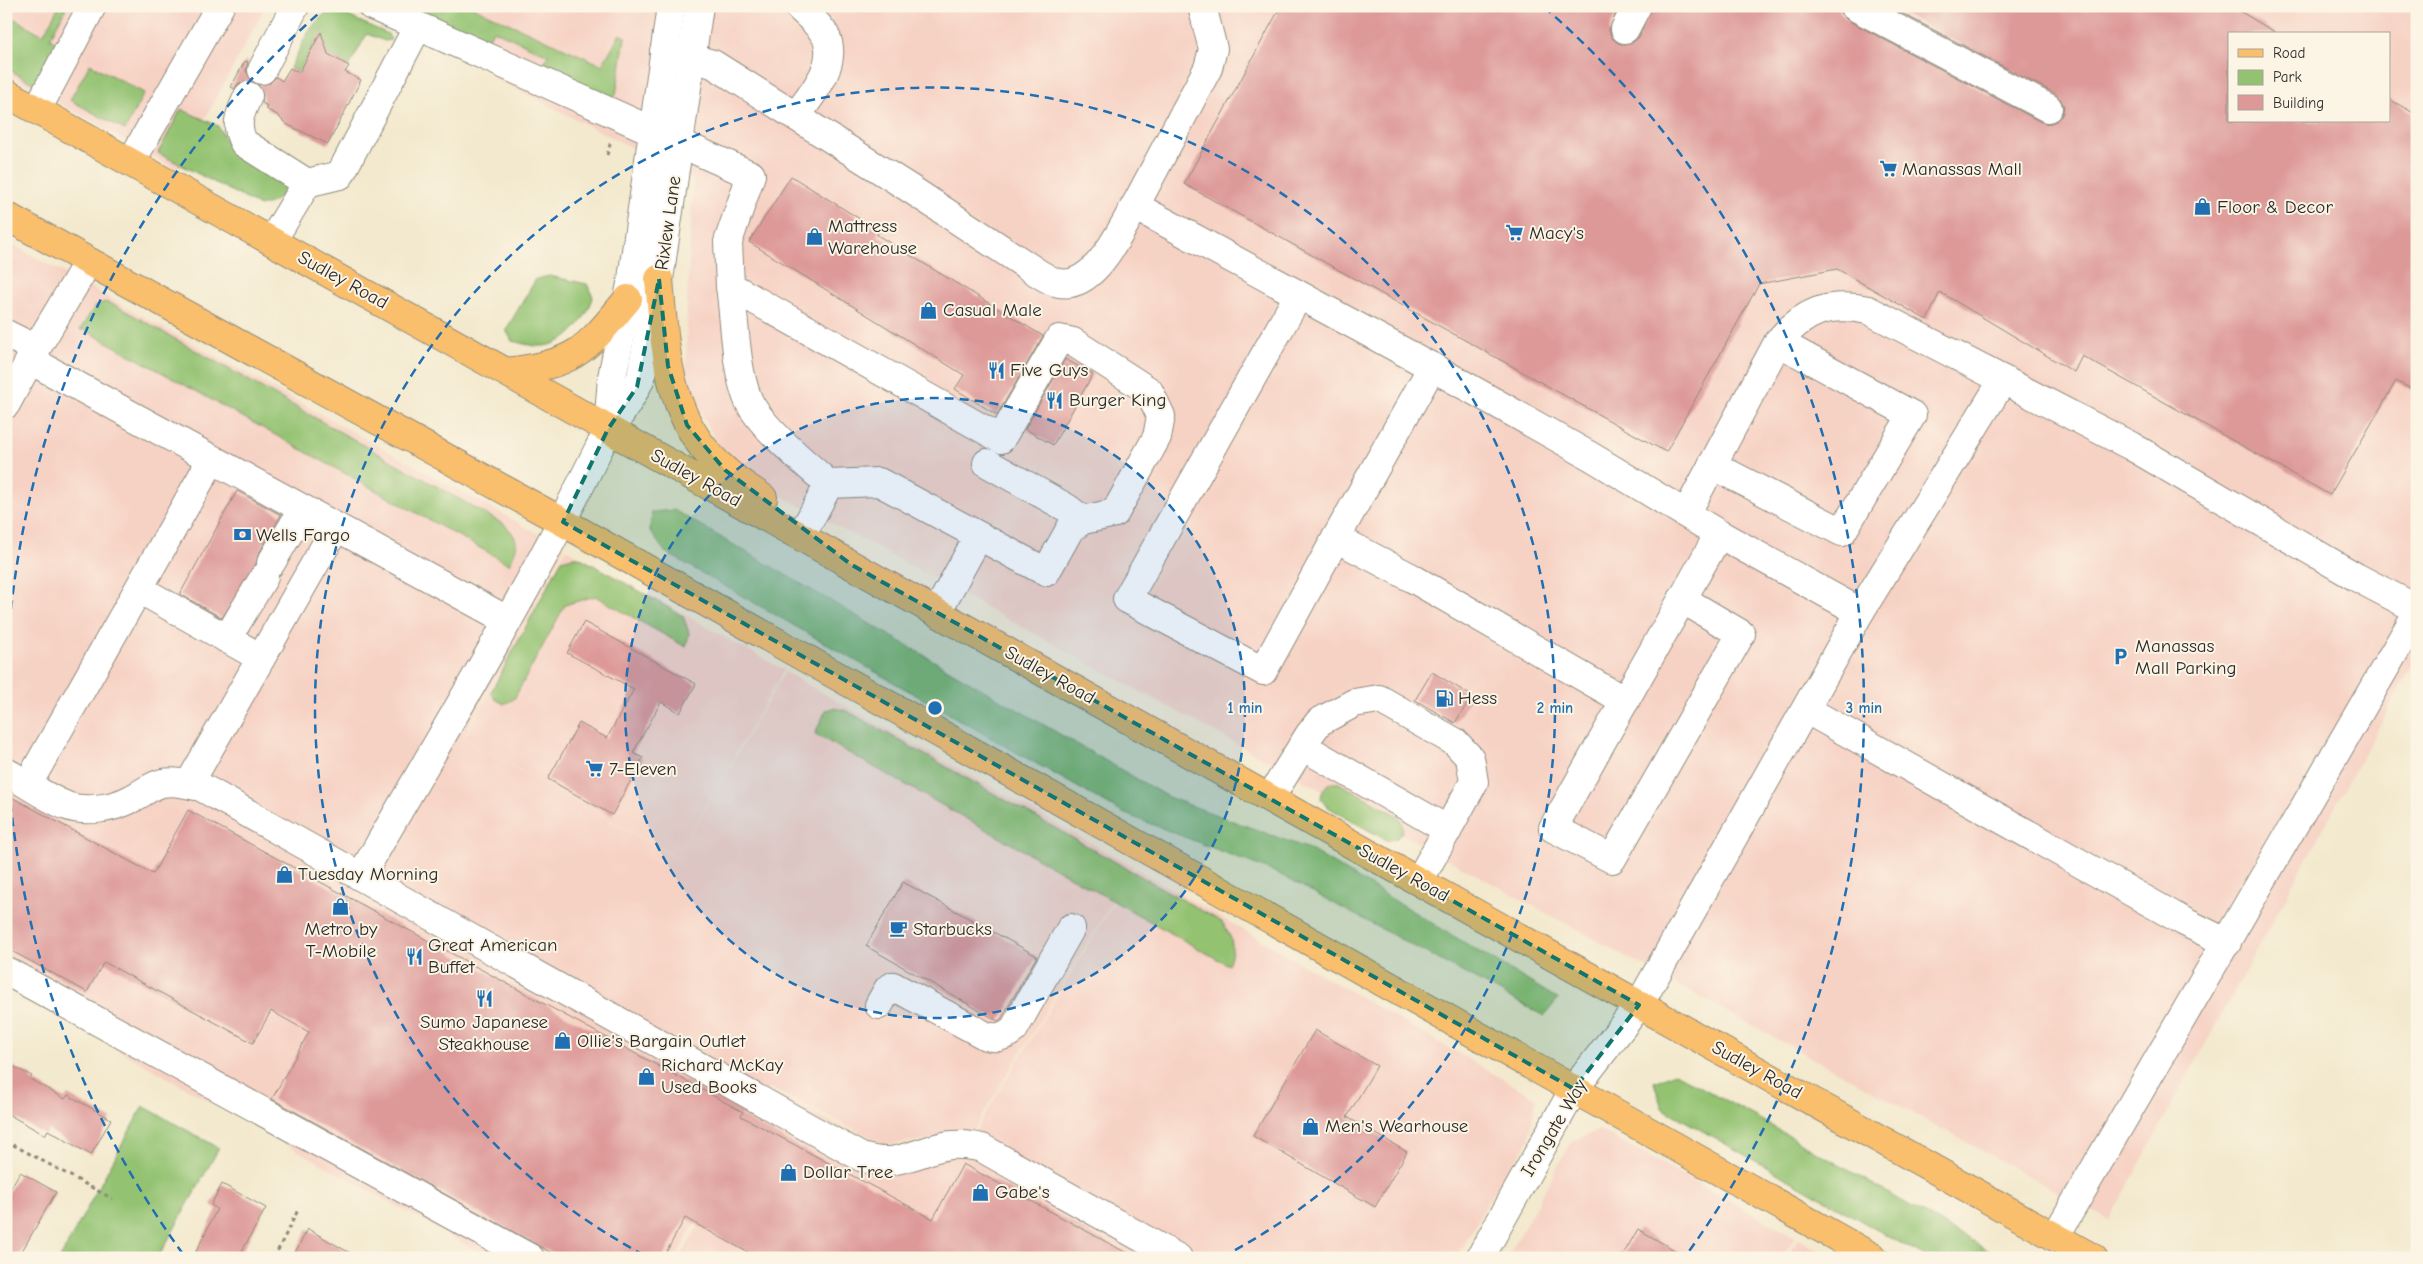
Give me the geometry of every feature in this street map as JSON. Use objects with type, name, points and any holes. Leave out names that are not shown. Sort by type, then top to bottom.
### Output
[{"type":"main road","name":"Sudley Road","points":[[6,93],[608,429],[802,533],[852,565],[2093,1258]]},
{"type":"main road","points":[[6,216],[563,522],[1874,1258]]},
{"type":"main road","points":[[660,279],[668,366],[674,393],[687,425],[704,449],[725,470],[802,533]]},
{"type":"main road","points":[[507,372],[551,365],[581,351],[593,342],[628,299]]},
{"type":"street","points":[[37,110],[92,6]]},
{"type":"street","points":[[131,162],[220,6]]},
{"type":"street","points":[[262,70],[295,6]]},
{"type":"street","points":[[372,6],[750,175],[728,242],[730,286],[741,375],[748,398],[758,416],[829,484],[879,482],[1046,572],[1070,528],[1083,520],[1115,513],[1157,437],[1161,416],[1149,391],[1073,342],[1058,339],[1001,439],[730,286]]},
{"type":"street","name":"Rixlew Lane","points":[[608,429],[612,377],[628,299],[671,6]]},
{"type":"street","name":"Rixlew Lane","points":[[360,876],[563,522],[608,429],[628,404],[640,377],[660,279],[699,6]]},
{"type":"street","points":[[797,115],[822,78],[829,61],[828,41],[815,23],[798,6]]},
{"type":"street","points":[[664,51],[712,64],[797,115],[1038,273],[1056,283],[1073,283],[1090,274],[1103,260],[1135,206],[1208,68],[1213,49],[1202,6]]},
{"type":"street","points":[[1854,6],[2048,108]]},
{"type":"street","points":[[272,241],[307,183],[340,175],[418,26]]},
{"type":"street","points":[[248,96],[238,119],[240,135],[244,143],[307,183]]},
{"type":"street","points":[[1135,206],[1432,367],[1592,457],[1719,534],[1860,612]]},
{"type":"street","points":[[6,404],[88,262]]},
{"type":"street","points":[[1298,296],[1127,599],[1263,671],[1432,367]]},
{"type":"street","points":[[1686,514],[1778,342],[1792,326],[1810,314],[1830,307],[1852,307],[1868,310],[2131,446],[2356,576],[2417,609]]},
{"type":"street","points":[[6,334],[33,355],[212,460],[507,620]]},
{"type":"street","points":[[1712,465],[1842,532],[1912,415],[1778,342]]},
{"type":"street","name":"Irongate Way","points":[[1480,1258],[1574,1089],[1639,1004],[1807,710],[1860,612],[2003,380]]},
{"type":"street","points":[[212,460],[139,589],[17,778],[68,807],[84,809],[113,806],[131,800],[151,787],[162,784],[189,784],[200,787],[861,1158],[880,1162],[895,1161],[941,1145],[962,1144],[982,1148],[1178,1258]]},
{"type":"street","points":[[987,463],[1066,508],[1083,520]]},
{"type":"street","points":[[802,533],[829,484]]},
{"type":"street","points":[[227,639],[303,509]]},
{"type":"street","points":[[189,784],[336,527]]},
{"type":"street","points":[[1682,599],[1741,634],[1612,859],[1553,828],[1682,599],[1719,534]]},
{"type":"street","points":[[937,612],[978,536]]},
{"type":"street","points":[[1336,538],[1412,578],[1625,701]]},
{"type":"street","points":[[139,589],[261,658]]},
{"type":"street","points":[[2056,1237],[2417,613]]},
{"type":"street","points":[[1270,798],[1319,722],[1354,703],[1379,698],[1455,742],[1470,758],[1474,782],[1419,881]]},
{"type":"street","points":[[1807,710],[2167,912],[2227,943]]},
{"type":"street","points":[[1302,746],[1448,830]]},
{"type":"street","points":[[879,1005],[888,989],[894,986],[986,1036],[995,1038],[1005,1036],[1014,1029],[1071,928]]},
{"type":"street","points":[[6,971],[530,1258]]},
{"type":"path","points":[[6,1141],[113,1199]]},
{"type":"path","points":[[274,1258],[298,1210]]},
{"type":"highlighted area","points":[[659,279],[668,366],[687,425],[725,470],[852,565],[1639,1005],[1574,1089],[563,522],[608,429],[637,387]]},
{"type":"shaded area","points":[[6,6],[266,6],[177,170],[6,73]]},
{"type":"shaded area","points":[[470,6],[2417,6],[2417,657],[2109,1220],[780,495],[719,447],[686,383],[687,302],[693,179],[495,78]]},
{"type":"shaded area","points":[[6,241],[564,548],[463,739],[676,858],[785,672],[1134,867],[971,1134],[885,1145],[770,1088],[676,1258],[489,1258],[6,987]]},
{"type":"shaded area","points":[[566,549],[784,670],[676,857],[464,739]]},
{"type":"shaded area","points":[[1135,868],[1536,1098],[1529,1140],[1490,1198],[1457,1258],[680,1258],[772,1092],[884,1147],[972,1136]]},
{"type":"shaded area","points":[[1600,1130],[1795,1237],[1783,1258],[1507,1258],[1572,1141]]},
{"type":"shaded area","points":[[1798,1239],[1830,1258],[1787,1258]]},
{"type":"green space","points":[[59,6],[67,6],[50,38],[59,44],[38,86],[6,68],[6,14],[43,35]]},
{"type":"green space","points":[[414,6],[470,6],[602,65],[620,34],[625,37],[616,95],[612,99],[542,68],[548,55],[493,30],[485,47],[434,25]]},
{"type":"green space","points":[[329,12],[339,12],[388,34],[391,40],[385,41],[367,34],[349,66],[328,54],[317,39],[298,72],[290,68],[311,29],[322,16]]},
{"type":"green space","points":[[90,64],[144,93],[125,130],[70,100]]},
{"type":"green space","points":[[181,109],[218,126],[223,135],[238,150],[256,164],[284,181],[281,195],[274,201],[260,206],[158,153]]},
{"type":"green space","points":[[549,276],[587,284],[593,297],[586,314],[574,331],[558,342],[539,346],[512,341],[506,330],[536,279]]},
{"type":"green space","points":[[105,302],[117,306],[505,525],[513,535],[516,543],[515,552],[509,564],[85,330],[80,330],[95,306]]},
{"type":"green space","points":[[674,510],[1168,797],[1309,849],[1558,999],[1544,1016],[1277,873],[1123,813],[665,552],[650,531],[652,512]]},
{"type":"green space","points":[[579,557],[683,616],[689,633],[686,647],[595,596],[565,605],[514,699],[504,704],[495,699],[491,692],[562,560]]},
{"type":"green space","points":[[835,708],[847,711],[1222,922],[1229,933],[1232,943],[1232,953],[1228,965],[815,734],[826,710]]},
{"type":"green space","points":[[1331,783],[1339,783],[1397,815],[1402,824],[1402,832],[1392,840],[1386,840],[1326,806],[1321,799],[1322,794]]},
{"type":"green space","points":[[1675,1073],[1754,1116],[2001,1258],[1927,1258],[1662,1108],[1654,1082]]},
{"type":"green space","points":[[143,1106],[219,1148],[158,1258],[60,1258]]},
{"type":"building","points":[[1281,6],[1619,6],[1609,30],[1612,38],[1618,43],[1625,45],[1639,37],[1652,6],[1838,6],[1841,14],[1847,20],[2048,124],[2056,121],[2062,115],[2064,107],[2056,94],[1888,6],[2231,6],[2275,32],[2228,32],[2228,122],[2390,122],[2390,100],[2417,115],[2417,392],[2396,381],[2330,495],[2082,356],[2074,372],[1940,292],[1927,320],[1837,269],[1759,284],[1666,452],[1184,184]]},
{"type":"building","points":[[321,32],[328,54],[349,66],[345,72],[361,80],[328,144],[286,124],[277,115],[266,109],[267,106],[262,103],[263,94],[258,85],[270,83],[276,77],[282,81],[290,68],[299,73]]},
{"type":"building","points":[[245,61],[248,62],[246,71],[252,81],[239,83],[235,89],[231,87]]},
{"type":"building","points":[[791,176],[879,231],[877,235],[1043,336],[997,415],[955,389],[964,375],[749,242]]},
{"type":"building","name":"Burger King","points":[[1065,359],[1093,374],[1053,445],[1025,429]]},
{"type":"building","name":"Wells Fargo","points":[[237,491],[281,515],[258,555],[256,564],[222,618],[180,594]]},
{"type":"building","points":[[584,622],[696,684],[680,713],[661,702],[633,753],[643,758],[612,815],[548,779],[579,723],[607,738],[634,689],[567,653]]},
{"type":"building","name":"Hess","points":[[1432,672],[1472,696],[1455,723],[1415,700]]},
{"type":"building","points":[[6,794],[153,874],[188,810],[743,1112],[741,1116],[933,1219],[963,1164],[1136,1258],[758,1258],[685,1218],[663,1258],[561,1258],[272,1099],[309,1032],[271,1011],[253,1043],[104,962],[87,992],[6,948]]},
{"type":"building","points":[[903,882],[1037,956],[1001,1019],[998,1021],[866,946]]},
{"type":"building","name":"Men's Wearhouse","points":[[1315,1030],[1377,1066],[1347,1117],[1407,1152],[1375,1207],[1253,1136]]},
{"type":"building","points":[[6,1063],[32,1076],[30,1079],[65,1099],[68,1095],[111,1119],[91,1155],[48,1130],[45,1135],[6,1113]]},
{"type":"building","points":[[20,1172],[56,1192],[18,1258],[6,1258],[6,1196]]},
{"type":"building","points":[[222,1184],[266,1208],[238,1258],[193,1258],[217,1209],[211,1205]]},
{"type":"building","points":[[308,1229],[359,1258],[292,1258]]},
{"type":"building","points":[[1638,1229],[1688,1258],[1621,1258]]},
{"type":"place","name":"Manassas Mall","points":[[1888,169]]},
{"type":"place","name":"Floor & Decor","points":[[2203,207]]},
{"type":"place","name":"Macy's","points":[[1515,233]]},
{"type":"place","name":"Mattress Warehouse","points":[[814,237]]},
{"type":"place","name":"Casual Male","points":[[929,310]]},
{"type":"place","name":"Five Guys","points":[[996,370]]},
{"type":"place","name":"Burger King","points":[[1055,400]]},
{"type":"place","name":"Wells Fargo","points":[[242,535]]},
{"type":"place","name":"Manassas Mall Parking","points":[[2121,657]]},
{"type":"place","name":"Hess","points":[[1444,698]]},
{"type":"place","name":"7-Eleven","points":[[595,769]]},
{"type":"place","name":"Tuesday Morning","points":[[284,874]]},
{"type":"place","name":"Metro by T-Mobile","points":[[341,906]]},
{"type":"place","name":"Starbucks","points":[[899,929]]},
{"type":"place","name":"Great American Buffet","points":[[414,956]]},
{"type":"place","name":"Sumo Japanese Steakhouse","points":[[484,999]]},
{"type":"place","name":"Ollie's Bargain Outlet","points":[[563,1041]]},
{"type":"place","name":"Richard McKay Used Books","points":[[647,1076]]},
{"type":"place","name":"Men's Wearhouse","points":[[1311,1126]]},
{"type":"place","name":"Dollar Tree","points":[[789,1172]]},
{"type":"place","name":"Gabe's","points":[[981,1192]]}]
